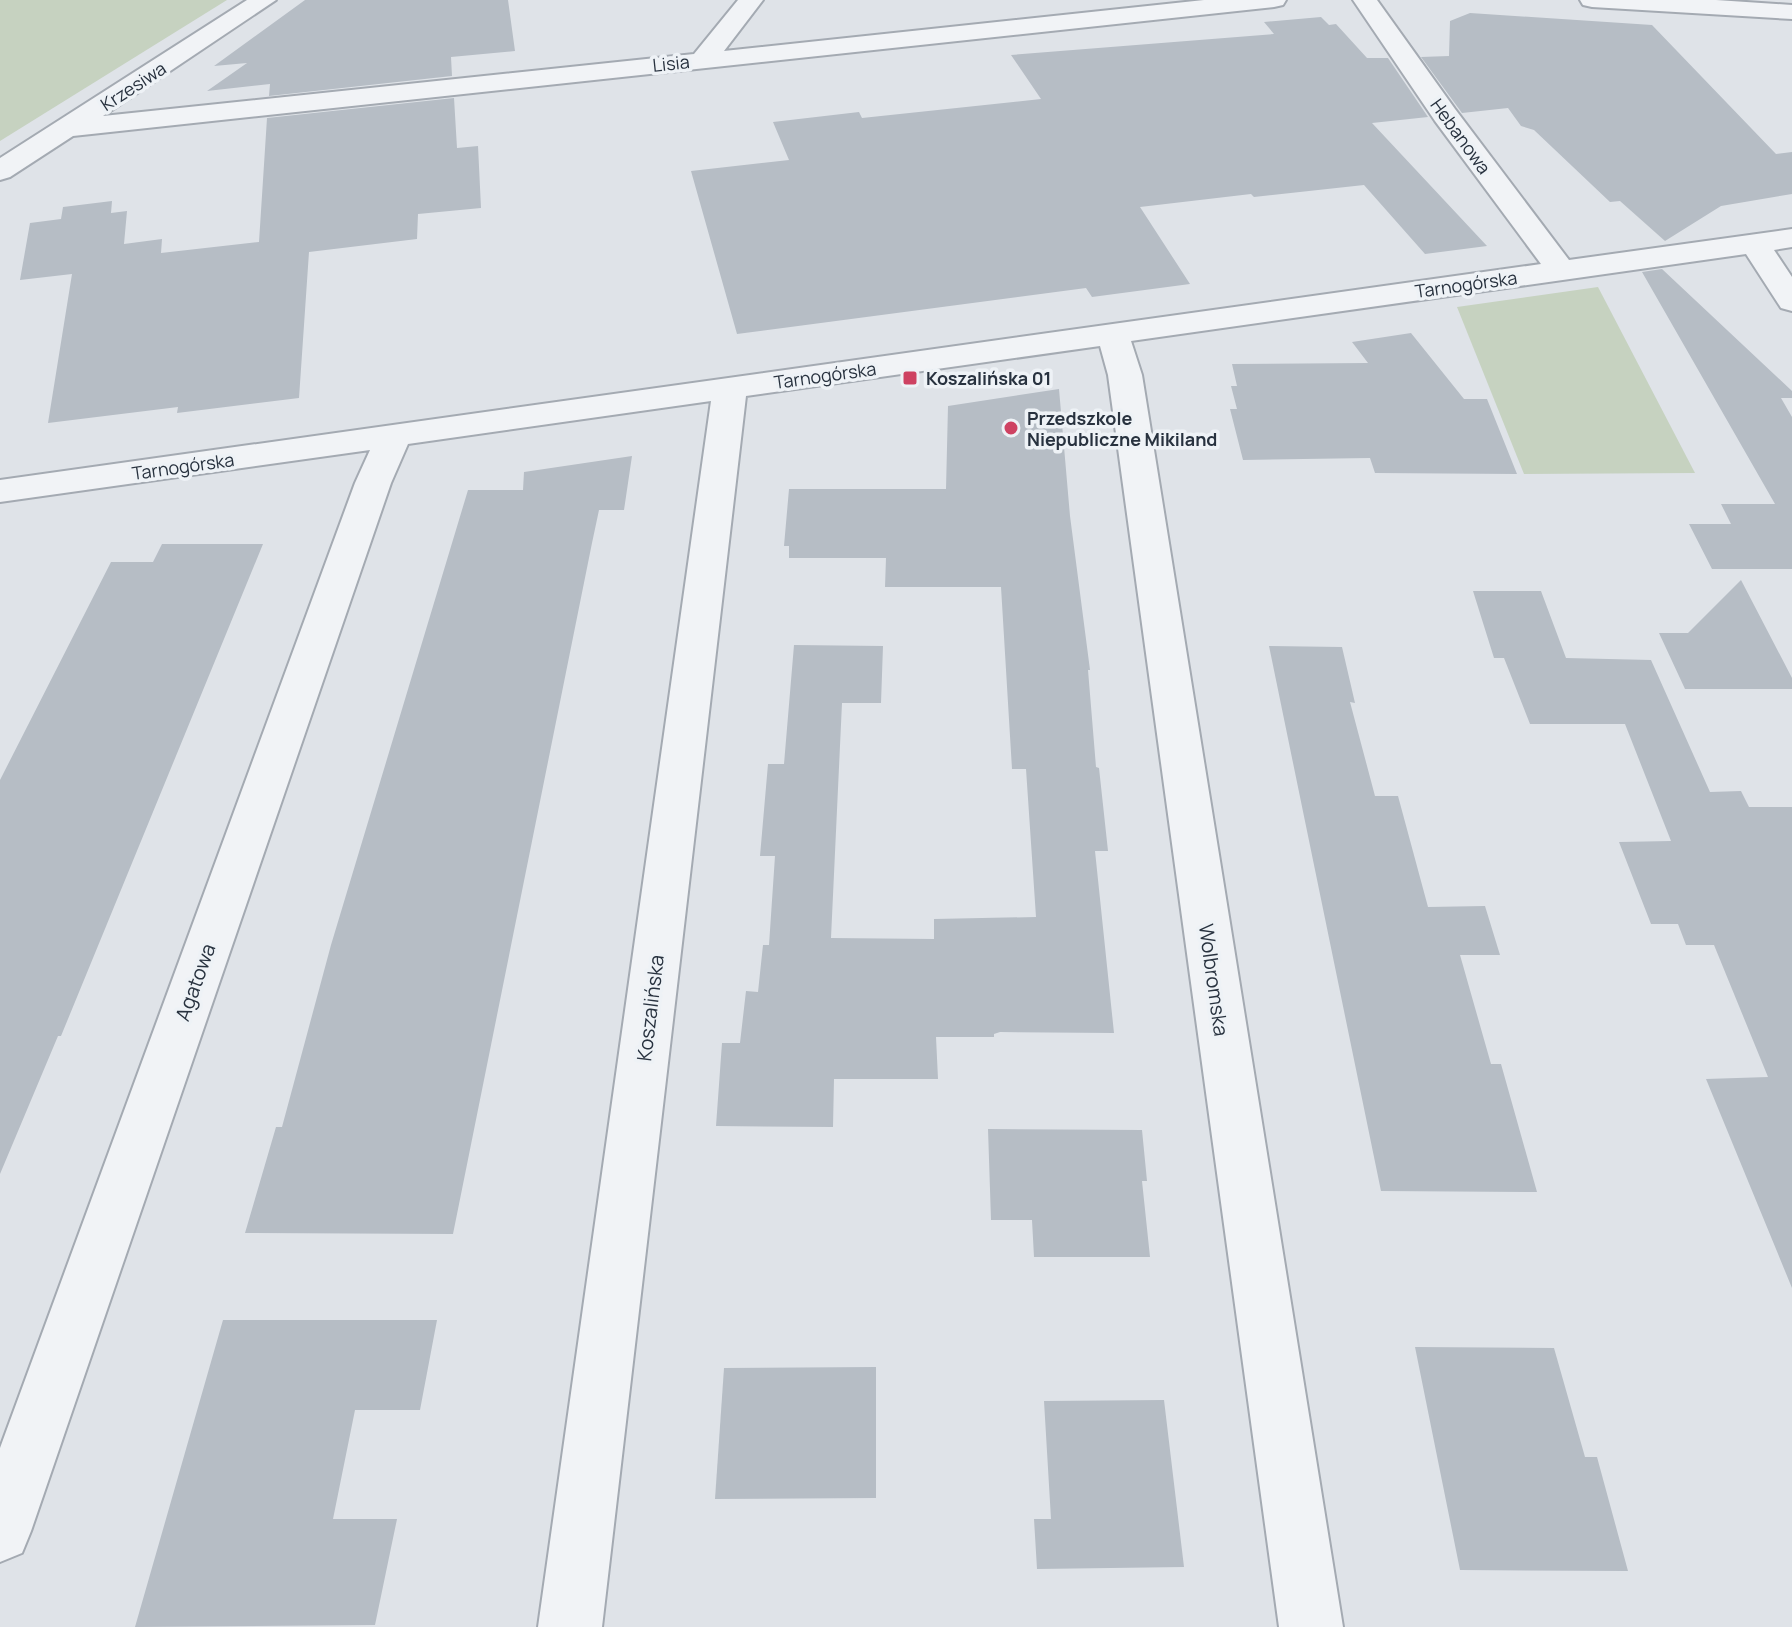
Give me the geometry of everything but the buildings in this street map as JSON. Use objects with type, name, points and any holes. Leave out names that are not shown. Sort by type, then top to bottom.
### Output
[{"type":"street","name":"Krzesiwa","points":[[0,171],[264,0]]},
{"type":"street","points":[[703,60],[751,0]]},
{"type":"street","name":"Lisia","points":[[69,128],[1274,0]]},
{"type":"street","name":"Hebanowa","points":[[1365,0],[1445,115],[1561,270]]},
{"type":"street","points":[[1592,0],[1792,12]]},
{"type":"street","points":[[200,18],[230,23]]},
{"type":"street","name":"Tarnogórska","points":[[0,491],[1792,238]]},
{"type":"street","points":[[1754,243],[1792,301]]},
{"type":"street","name":"Wolbromska","points":[[1113,334],[1125,375],[1311,1627]]},
{"type":"street","name":"Koszalińska","points":[[570,1627],[730,388]]},
{"type":"street","name":"Agatowa","points":[[0,1531],[373,483],[394,436]]},
{"type":"green space","points":[[0,0],[227,0],[0,141]]},
{"type":"green space","points":[[1598,287],[1695,473],[1524,474],[1457,307]]},
{"type":"place","name":"Koszalińska 01","points":[[910,378]]},
{"type":"place","name":"Przedszkole Niepubliczne Mikiland","points":[[1011,428]]}]
